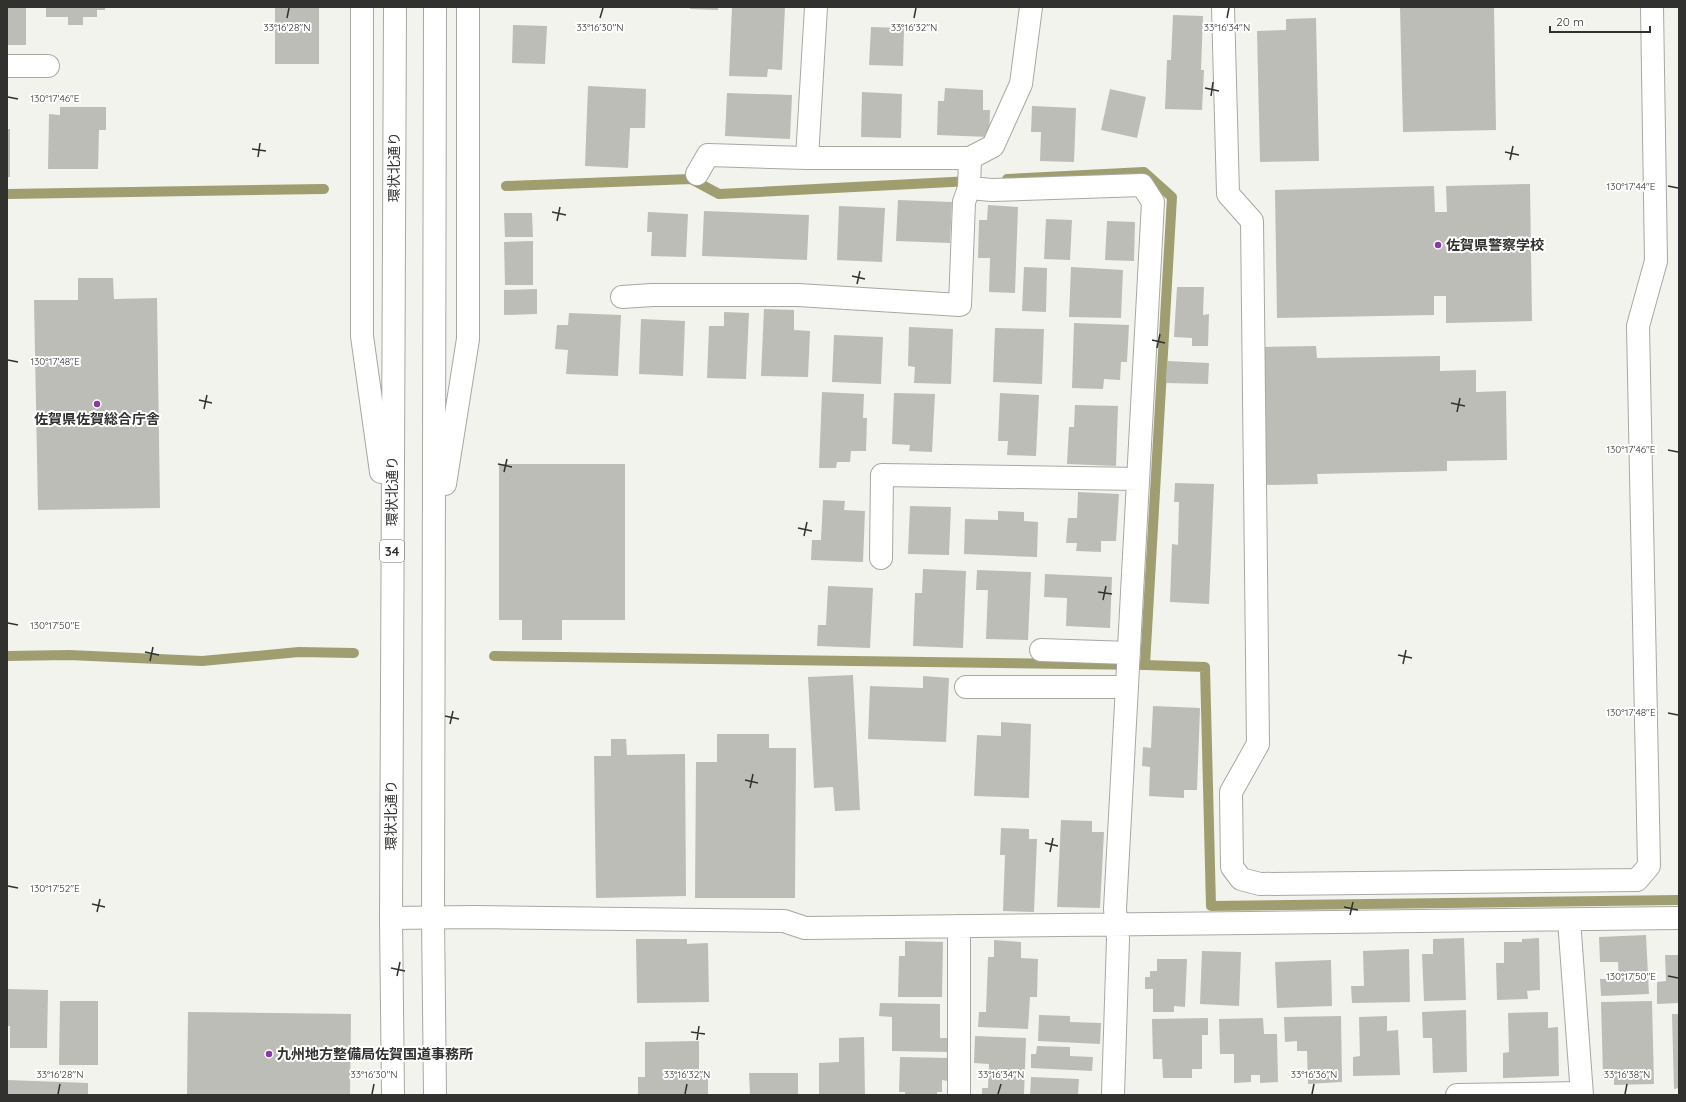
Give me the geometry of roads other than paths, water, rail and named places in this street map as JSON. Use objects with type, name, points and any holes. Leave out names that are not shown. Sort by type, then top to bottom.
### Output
[{"type":"main road","points":[[362,7],[362,336],[392,550]]},
{"type":"main road","name":"環状北通り","points":[[393,1095],[391,918],[395,7]]},
{"type":"main road","points":[[435,7],[433,917],[435,1095]]},
{"type":"main road","points":[[434,553],[468,339],[468,7]]},
{"type":"main road","points":[[807,158],[816,7]]},
{"type":"main road","points":[[622,297],[652,295],[798,295],[960,305],[964,202],[970,171],[993,146],[1021,84],[1031,7]]},
{"type":"main road","points":[[1223,7],[1228,194],[1252,221],[1258,744],[1231,792],[1232,867],[1241,879],[1260,884],[1637,880],[1649,866],[1638,326],[1656,261],[1652,7]]},
{"type":"main road","points":[[7,66],[48,66]]},
{"type":"main road","points":[[697,174],[708,155],[807,158],[970,171],[992,190],[1142,186],[1153,202],[1115,910],[1118,939],[1113,1095]]},
{"type":"main road","points":[[880,558],[882,475],[1138,479]]},
{"type":"main road","points":[[1041,650],[1129,653]]},
{"type":"main road","points":[[966,687],[1127,683]]},
{"type":"main road","points":[[391,918],[433,917],[784,921],[805,928],[1679,918]]},
{"type":"main road","points":[[1457,1095],[1582,1094],[1568,920]]},
{"type":"main road","points":[[959,926],[959,1095]]},
{"type":"waterway","points":[[1007,179],[1144,172],[1172,197],[1145,665]]},
{"type":"waterway","points":[[506,186],[691,179],[719,194],[971,181]]},
{"type":"waterway","points":[[7,194],[324,189]]},
{"type":"waterway","points":[[7,656],[69,655],[202,661],[299,652],[354,653]]},
{"type":"waterway","points":[[494,656],[1205,667],[1211,906],[1679,900]]},
{"type":"place","name":"佐賀県警察学校","points":[[1438,245]]},
{"type":"place","name":"佐賀県佐賀総合庁舎","points":[[97,404]]},
{"type":"place","name":"九州地方整備局佐賀国道事務所","points":[[269,1054]]}]
